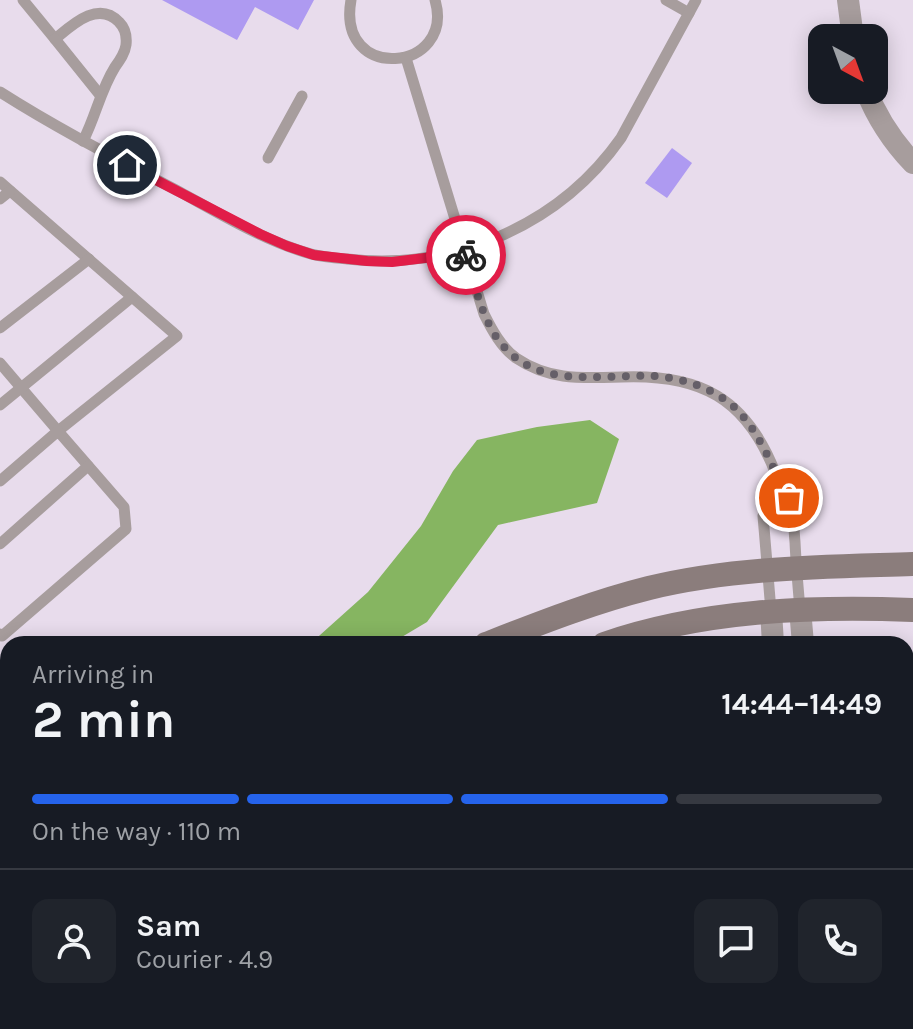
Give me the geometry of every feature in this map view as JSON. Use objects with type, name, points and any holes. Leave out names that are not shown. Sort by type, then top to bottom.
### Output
[{"type":"street","points":[[848,0],[851,24]]},
{"type":"street","points":[[871,104],[895,144],[913,163]]},
{"type":"street","points":[[506,636],[567,612],[651,588],[767,569],[913,564]]},
{"type":"street","points":[[800,609],[802,636]]},
{"type":"street","points":[[635,636],[673,626],[771,611],[913,610]]},
{"type":"street","points":[[771,611],[773,636]]},
{"type":"lane","points":[[23,0],[100,95]]},
{"type":"lane","points":[[351,0],[350,27],[356,40],[366,51],[392,60],[420,51],[430,40],[437,26],[435,0]]},
{"type":"lane","points":[[666,0],[689,13]]},
{"type":"lane","points":[[0,92],[83,141],[287,246],[314,255],[367,261],[392,262],[441,256],[464,250],[532,221],[571,194],[606,159],[621,138],[696,0]]},
{"type":"lane","points":[[55,39],[88,14],[97,12],[107,13],[121,23],[125,33],[125,52],[106,81],[83,141]]},
{"type":"lane","points":[[406,58],[484,314],[496,337],[514,356],[539,370],[562,377],[655,376],[710,390],[732,406],[768,453],[777,478],[789,498],[800,609]]},
{"type":"lane","points":[[268,158],[302,96]]},
{"type":"lane","points":[[0,182],[177,336],[0,481]]},
{"type":"lane","points":[[0,199],[10,191]]},
{"type":"lane","points":[[0,328],[89,259]]},
{"type":"lane","points":[[0,405],[132,297]]},
{"type":"lane","points":[[0,363],[124,507],[126,529],[2,636],[0,634]]},
{"type":"lane","points":[[0,544],[88,466]]},
{"type":"lane","points":[[771,611],[763,516],[777,478]]},
{"type":"green space","points":[[590,420],[619,439],[597,503],[498,525],[427,622],[403,636],[319,636],[368,592],[421,526],[453,471],[477,440]]},
{"type":"building","points":[[162,0],[314,0],[298,30],[255,7],[237,40]]},
{"type":"building","points":[[672,148],[692,163],[667,198],[645,183]]},
{"type":"way so far","points":[[466,255],[484,314],[496,337],[514,356],[539,370],[562,377],[655,376],[710,390],[732,406],[751,427],[768,453],[777,478],[789,498]]},
{"type":"route","points":[[127,165],[260,234],[314,255],[392,262],[464,250],[466,255]]}]
